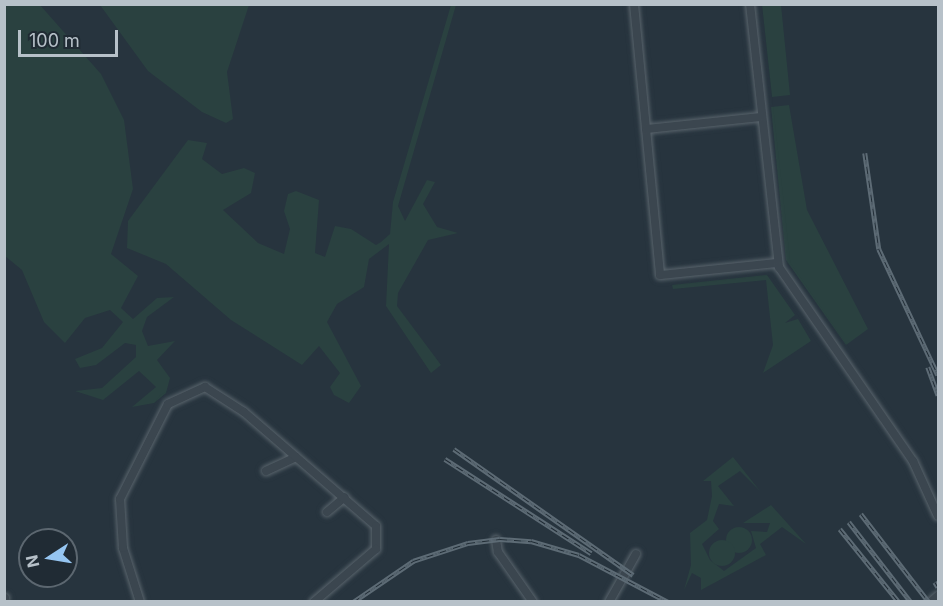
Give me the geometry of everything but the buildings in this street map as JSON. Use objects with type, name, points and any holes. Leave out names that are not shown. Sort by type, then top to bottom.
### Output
[{"type":"street","points":[[634,4],[660,275],[777,263]]},
{"type":"street","points":[[750,4],[777,263],[913,460],[939,516]]},
{"type":"street","points":[[646,129],[761,117]]},
{"type":"street","points":[[140,602],[123,548],[118,508],[168,404],[197,388],[212,389],[345,497],[376,526],[379,544],[314,602]]},
{"type":"street","points":[[266,471],[296,457]]},
{"type":"street","points":[[327,512],[345,497]]},
{"type":"street","points":[[496,540],[498,552],[533,602]]},
{"type":"street","points":[[609,602],[636,554]]},
{"type":"street","points":[[931,602],[939,596]]},
{"type":"green space","points":[[4,5],[40,5],[101,74],[124,120],[133,189],[111,254],[138,276],[121,308],[133,319],[157,298],[174,297],[147,317],[142,331],[148,346],[175,341],[157,360],[170,378],[166,393],[154,403],[132,407],[156,387],[139,371],[103,400],[75,391],[102,388],[136,357],[136,345],[125,343],[96,365],[80,368],[75,359],[102,348],[123,322],[110,310],[85,318],[65,343],[44,322],[22,270],[5,256]]},
{"type":"green space","points":[[100,5],[249,5],[227,72],[233,119],[226,123],[202,112],[148,71]]},
{"type":"green space","points":[[451,5],[456,5],[398,206],[405,221],[427,180],[435,182],[423,204],[437,227],[458,233],[428,240],[398,293],[397,306],[441,365],[431,373],[386,306],[389,244],[369,259],[364,287],[337,304],[327,322],[361,386],[349,403],[334,395],[330,387],[340,373],[319,346],[302,365],[231,320],[166,264],[127,248],[128,221],[188,140],[207,143],[202,159],[222,174],[244,168],[255,173],[251,193],[223,210],[258,243],[284,254],[290,229],[284,211],[288,194],[296,191],[319,200],[315,253],[325,257],[335,226],[351,229],[376,245],[381,242],[390,234],[393,202]]},
{"type":"green space","points":[[762,5],[781,5],[790,95],[772,97]]},
{"type":"green space","points":[[789,105],[807,210],[868,329],[846,345],[786,260],[771,107]]},
{"type":"green space","points":[[767,275],[795,315],[785,323],[798,319],[811,341],[763,373],[773,345],[766,280],[673,289],[672,285]]},
{"type":"green space","points":[[733,457],[760,491],[740,471],[718,486],[734,506],[719,504],[713,521],[719,529],[702,544],[710,560],[724,571],[756,548],[751,531],[767,532],[770,523],[743,523],[771,505],[806,544],[782,527],[760,544],[766,555],[701,590],[701,578],[692,573],[684,590],[691,565],[690,533],[707,520],[712,496],[711,481],[703,481]]},
{"type":"green space","points":[[739,527],[748,531],[752,540],[748,549],[739,553],[730,549],[726,540],[730,531]]},
{"type":"green space","points":[[722,540],[731,544],[735,553],[731,562],[722,566],[713,562],[709,553],[713,544]]},
{"type":"railway","points":[[865,153],[879,249],[938,375]]},
{"type":"railway","points":[[928,367],[938,395]]},
{"type":"railway","points":[[454,449],[633,575]]},
{"type":"railway","points":[[445,459],[591,553]]},
{"type":"railway","points":[[861,514],[929,602]]},
{"type":"railway","points":[[849,522],[911,602]]},
{"type":"railway","points":[[840,529],[899,602]]},
{"type":"railway","points":[[353,602],[413,561],[468,543],[500,539],[531,541],[579,555],[668,602]]},
{"type":"railway","points":[[935,582],[938,587]]}]
